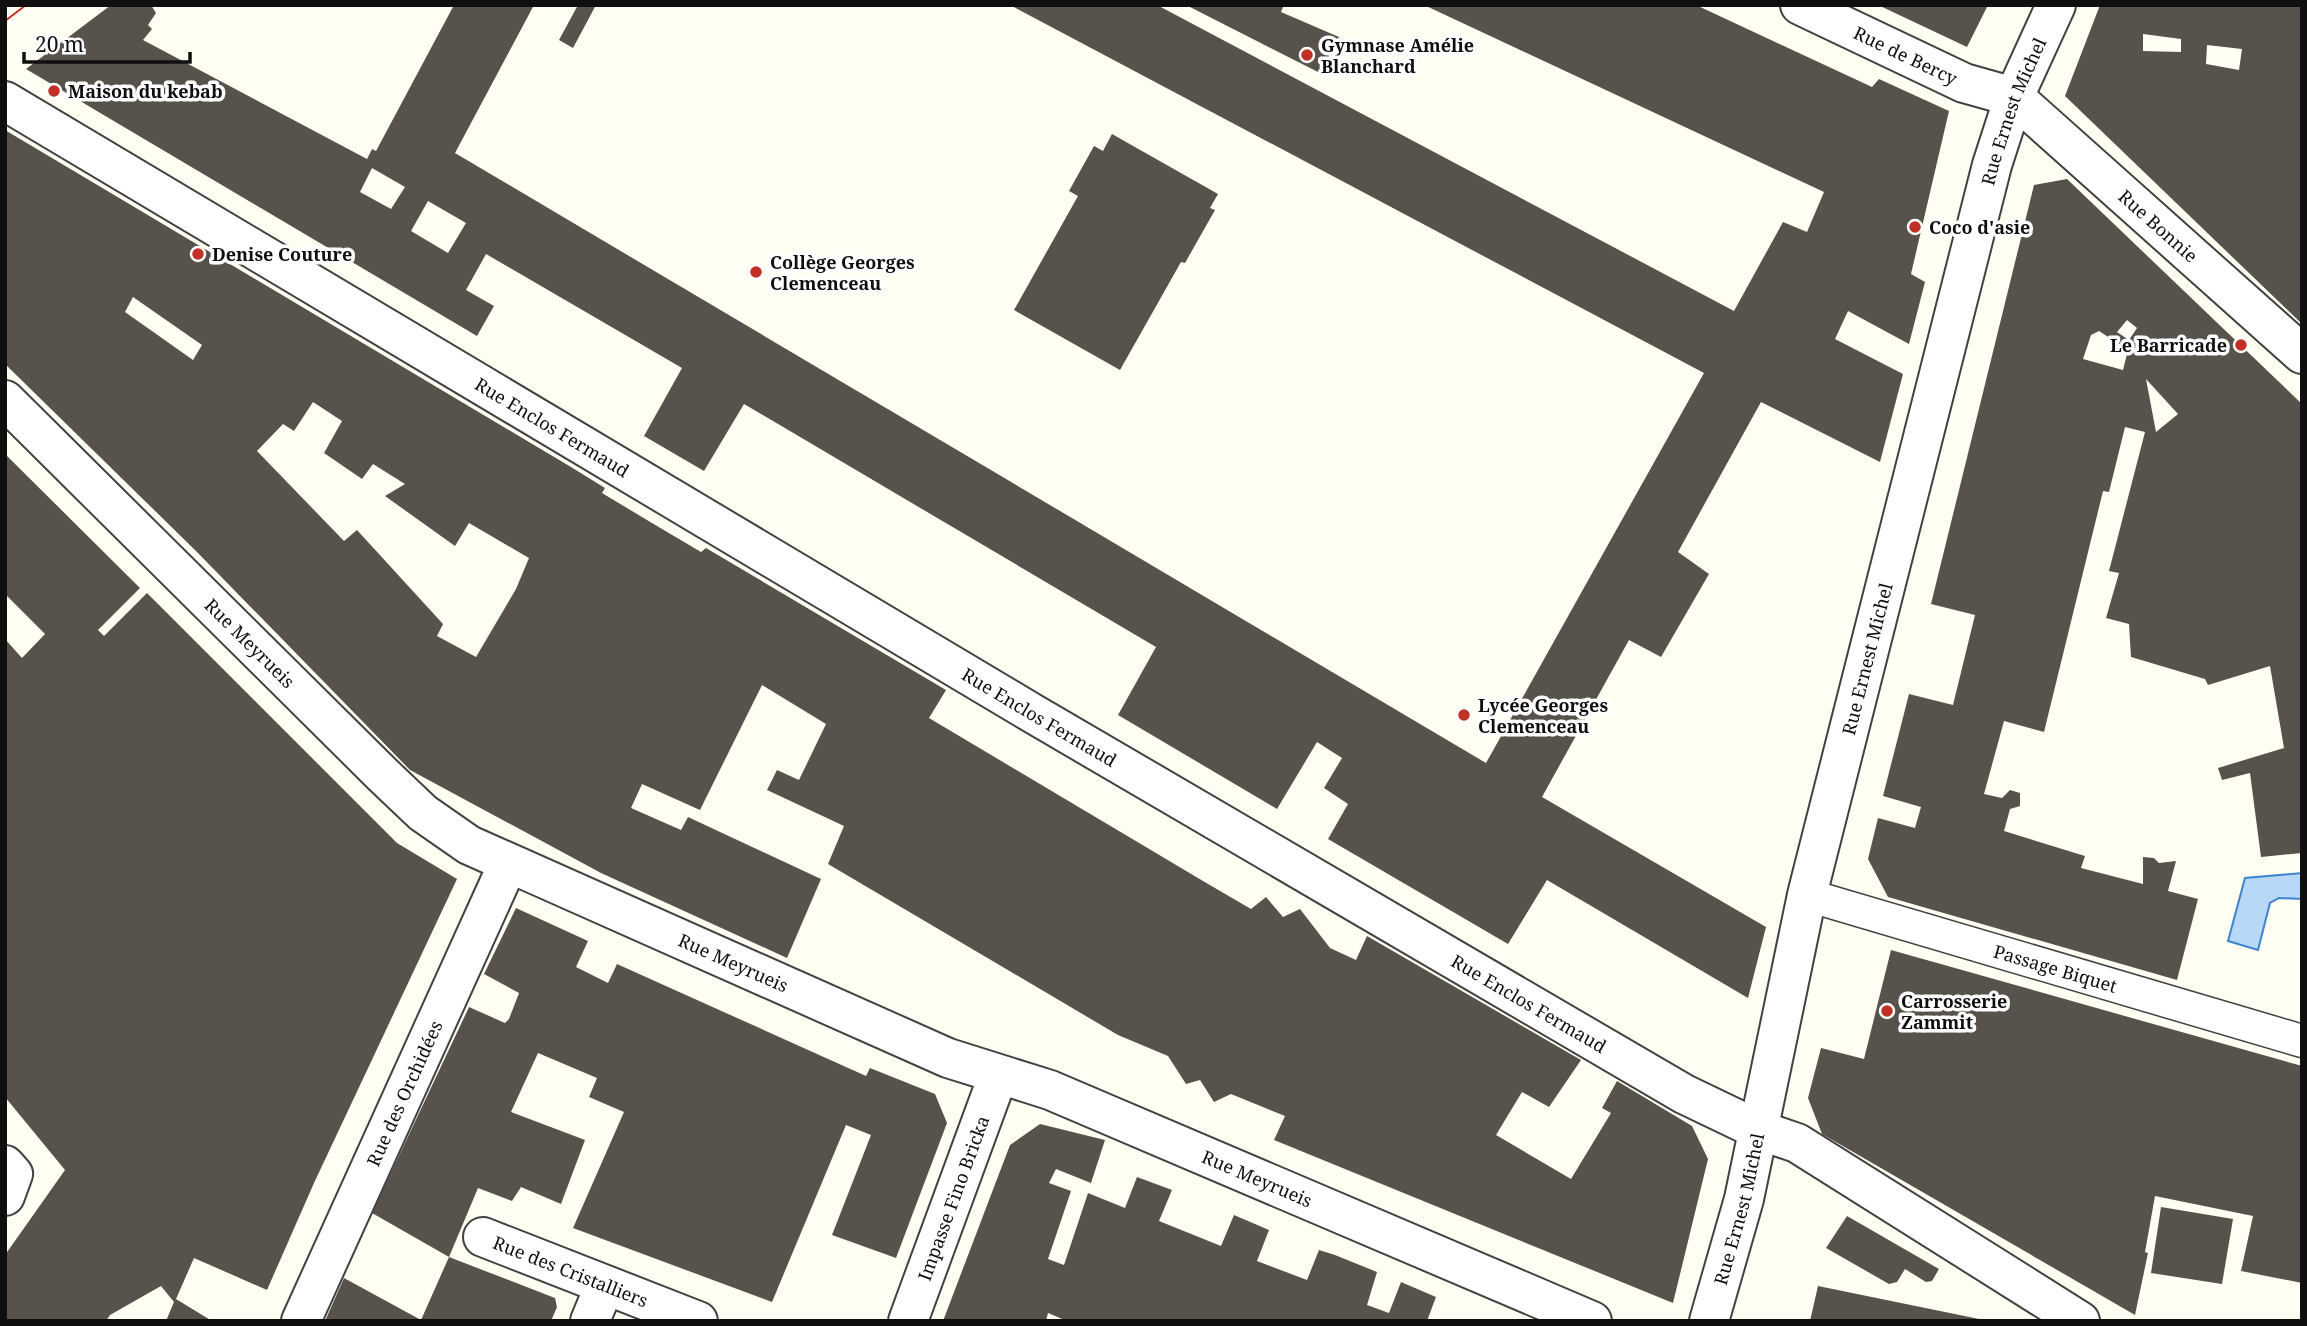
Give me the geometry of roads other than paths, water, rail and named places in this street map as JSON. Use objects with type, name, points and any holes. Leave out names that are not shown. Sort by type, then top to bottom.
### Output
[{"type":"street","name":"Rue de Bercy","points":[[1800,5],[1964,83],[2014,97]]},
{"type":"street","name":"Rue Ernest Michel","points":[[1709,1321],[1744,1199],[1808,895],[1992,165],[2014,97],[2056,5]]},
{"type":"street","name":"Rue Bonnie","points":[[2014,97],[2302,354]]},
{"type":"street","name":"Rue Enclos Fermaud","points":[[5,101],[1045,720],[1684,1094],[1759,1130],[1797,1143],[2080,1321]]},
{"type":"street","name":"Rue Meyrueis","points":[[5,400],[403,794],[469,845],[948,1058],[998,1076],[1050,1090],[1592,1321]]},
{"type":"street","name":"Rue des Orchidées","points":[[301,1321],[508,864]]},
{"type":"street","name":"Impasse Fino Bricka","points":[[908,1321],[998,1076]]},
{"type":"street","name":"Rue des Cristalliers","points":[[483,1237],[698,1321]]},
{"type":"street","points":[[590,1321],[605,1285]]},
{"type":"lane","name":"Passage Biquet","points":[[1808,895],[2302,1041]]},
{"type":"water","points":[[2302,873],[2302,899],[2279,898],[2270,903],[2258,950],[2228,941],[2245,878]]},
{"type":"tram line","points":[[5,21],[26,5]]},
{"type":"place","name":"Gymnase Amélie Blanchard","points":[[1307,55]]},
{"type":"place","name":"Maison du kebab","points":[[54,91]]},
{"type":"place","name":"Coco d'asie","points":[[1915,227]]},
{"type":"place","name":"Denise Couture","points":[[198,254]]},
{"type":"place","name":"Collège Georges Clemenceau","points":[[756,272]]},
{"type":"place","name":"Le Barricade","points":[[2241,345]]},
{"type":"place","name":"Lycée Georges Clemenceau","points":[[1464,715]]},
{"type":"place","name":"Carrosserie Zammit","points":[[1887,1011]]}]
